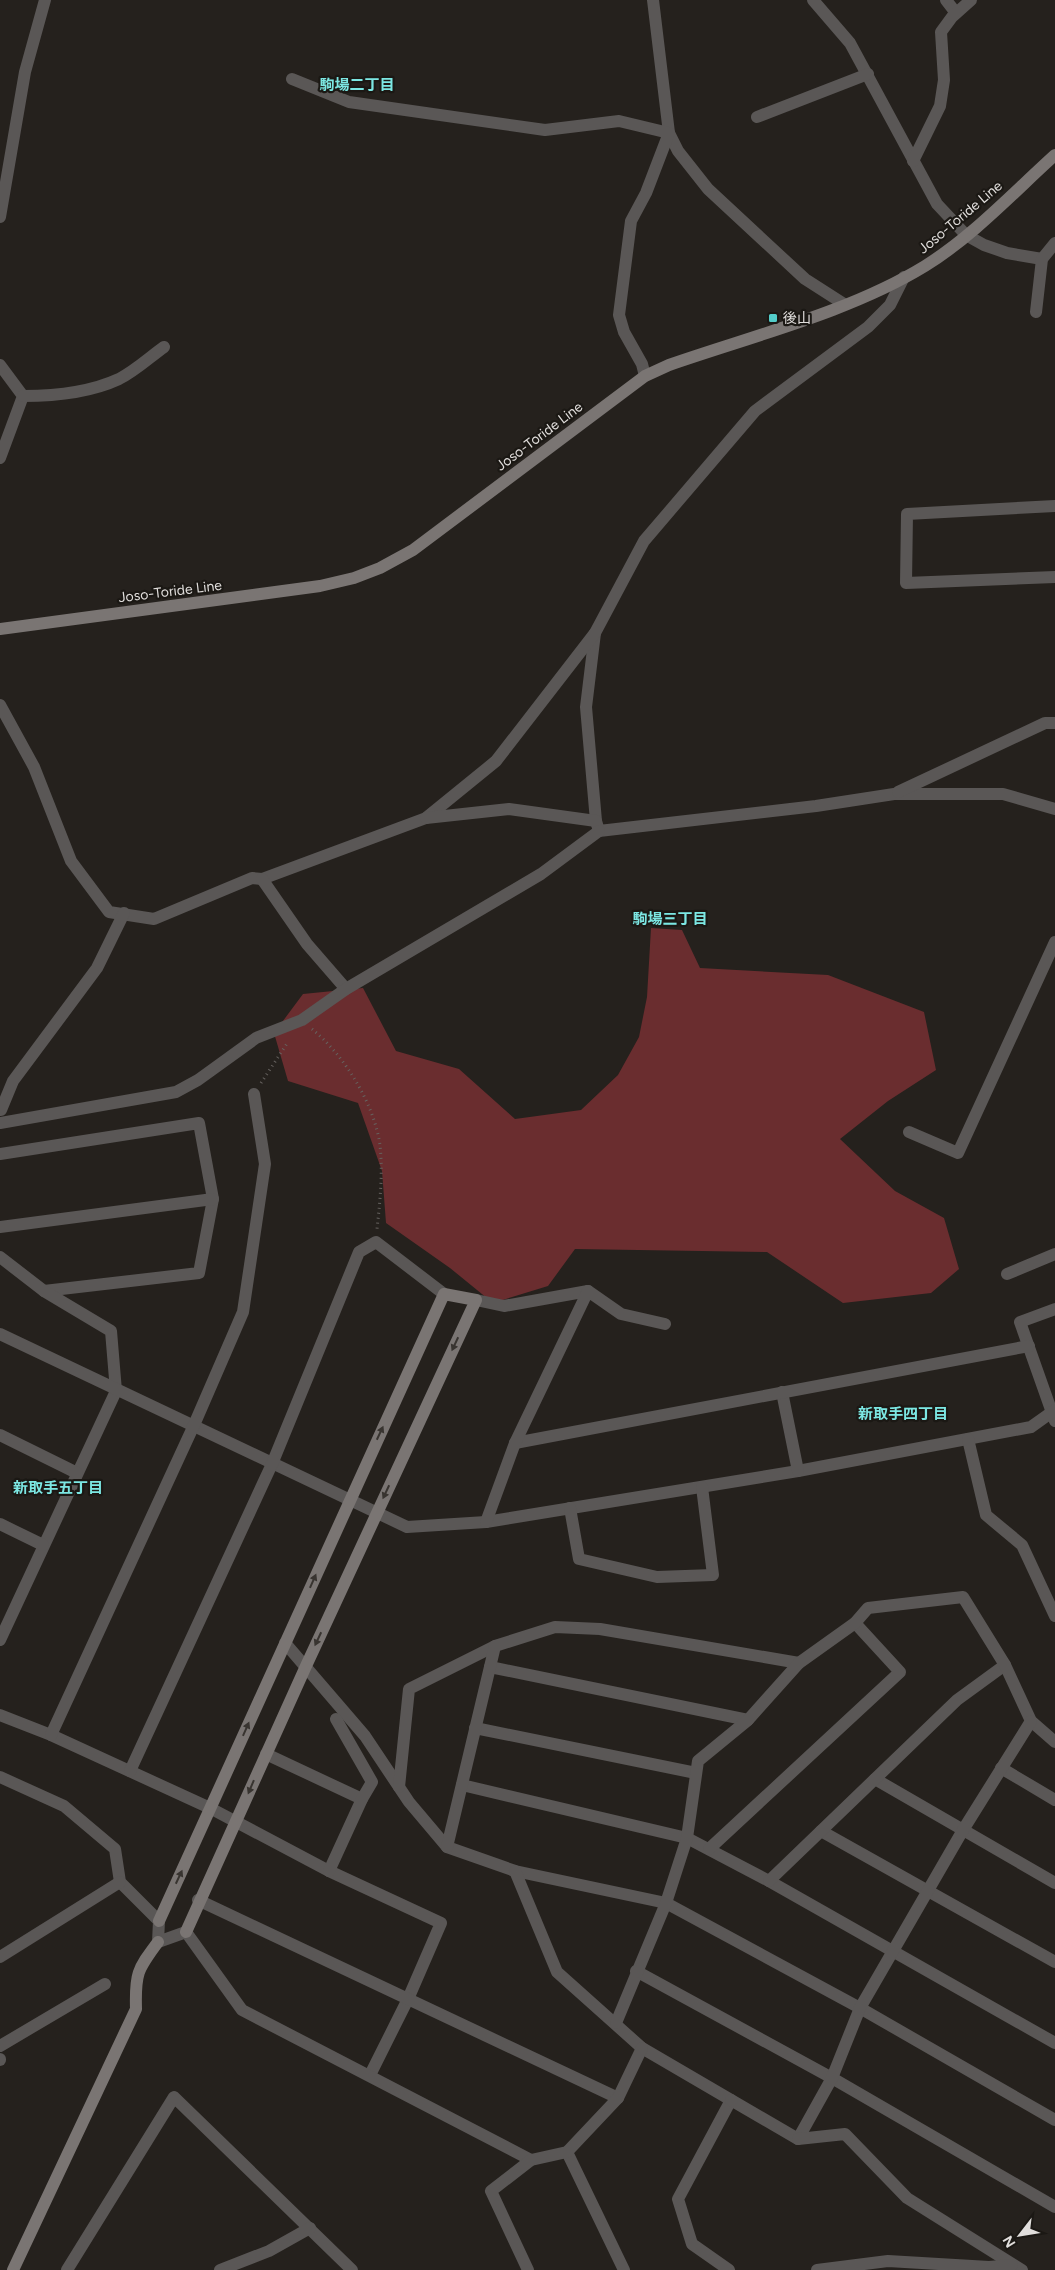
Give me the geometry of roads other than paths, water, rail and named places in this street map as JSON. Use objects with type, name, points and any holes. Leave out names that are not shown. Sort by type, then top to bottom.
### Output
[{"type":"street","points":[[0,217],[25,72],[45,0]]},
{"type":"street","points":[[653,0],[669,133],[678,150],[708,189],[805,278],[844,304]]},
{"type":"street","points":[[813,0],[850,44],[937,204],[966,235],[984,245],[1007,253],[1042,259]]},
{"type":"street","points":[[946,0],[956,13]]},
{"type":"street","points":[[913,161],[940,106],[944,80],[941,32],[956,13],[970,0]]},
{"type":"street","points":[[756,117],[868,74]]},
{"type":"street","points":[[292,79],[349,102],[545,130],[619,121],[669,133]]},
{"type":"street","points":[[645,376],[642,364],[624,332],[619,314],[631,221],[646,193],[669,133]]},
{"type":"street","name":"Joso-Toride Line","points":[[0,629],[292,591],[354,578],[380,568],[413,550],[645,376],[669,365],[844,304],[904,277],[945,253],[1055,155]]},
{"type":"street","points":[[1036,312],[1042,259],[1055,243]]},
{"type":"street","points":[[426,818],[496,761],[595,633],[644,541],[755,411],[868,327],[890,305],[904,277]]},
{"type":"street","points":[[24,396],[48,396],[104,385],[121,378],[164,347]]},
{"type":"street","points":[[0,365],[24,396]]},
{"type":"street","points":[[0,458],[24,396]]},
{"type":"street","points":[[1055,506],[907,514],[906,583],[1055,577]]},
{"type":"street","points":[[595,633],[586,706],[597,826]]},
{"type":"street","points":[[0,705],[34,767],[71,861],[109,912],[154,918],[252,878],[262,879],[426,818],[509,809],[597,826],[816,806],[894,794],[1003,794],[1055,809]]},
{"type":"street","points":[[894,794],[1045,723],[1055,723]]},
{"type":"street","points":[[124,914],[97,968],[13,1081],[0,1114],[176,1092],[198,1080],[256,1038],[302,1020],[346,988],[541,874],[597,826]]},
{"type":"street","points":[[262,879],[307,944],[346,988]]},
{"type":"street","points":[[909,1132],[958,1153],[1055,942]]},
{"type":"street","points":[[52,1735],[194,1425],[242,1312],[265,1164],[254,1094]]},
{"type":"street","points":[[0,1154],[199,1123],[213,1199],[199,1273],[44,1291]]},
{"type":"street","points":[[0,1228],[213,1199]]},
{"type":"street","points":[[130,1771],[272,1464],[359,1252],[376,1242],[444,1294],[504,1306],[588,1291],[621,1314],[665,1324]]},
{"type":"street","points":[[1007,1274],[1055,1254]]},
{"type":"street","points":[[0,1257],[44,1291],[111,1331],[116,1391],[0,1640]]},
{"type":"street","points":[[486,1522],[515,1443],[588,1291]]},
{"type":"street","points":[[14,2270],[136,2009],[136,1981],[140,1967],[158,1942],[159,1921],[444,1294]]},
{"type":"street","points":[[158,1942],[186,1932],[198,1900],[236,1822],[306,1666],[476,1300]]},
{"type":"street","points":[[0,1334],[116,1391],[194,1425],[407,1527],[486,1522],[798,1471],[1031,1428],[1054,1415],[1020,1322],[1055,1309]]},
{"type":"street","points":[[515,1443],[1029,1346]]},
{"type":"street","points":[[782,1392],[798,1471]]},
{"type":"street","points":[[0,1435],[77,1473]]},
{"type":"street","points":[[968,1439],[986,1515],[1022,1546],[1055,1616]]},
{"type":"street","points":[[570,1508],[579,1559],[657,1577],[713,1575],[702,1486]]},
{"type":"street","points":[[0,1524],[43,1545]]},
{"type":"street","points":[[616,2023],[636,1971],[666,1903],[687,1838],[698,1761],[748,1720],[799,1663],[856,1622],[868,1608],[963,1597],[1005,1665],[1031,1721],[1055,1742]]},
{"type":"street","points":[[709,1849],[900,1672],[856,1622]]},
{"type":"street","points":[[399,1787],[409,1690],[495,1646],[555,1627],[600,1629],[799,1663]]},
{"type":"street","points":[[285,1643],[365,1736],[399,1787],[447,1848],[515,1871],[666,1903],[860,2008],[1055,2120]]},
{"type":"street","points":[[447,1848],[495,1646]]},
{"type":"street","points":[[769,1881],[957,1700],[1005,1665]]},
{"type":"street","points":[[490,1667],[748,1720]]},
{"type":"street","points":[[0,1716],[52,1735],[210,1808],[329,1871],[441,1923],[408,1999],[370,2075]]},
{"type":"street","points":[[329,1871],[362,1799],[372,1782],[336,1719]]},
{"type":"street","points":[[798,2139],[832,2078],[860,2008],[963,1830],[1031,1721]]},
{"type":"street","points":[[475,1728],[696,1773]]},
{"type":"street","points":[[266,1754],[362,1799]]},
{"type":"street","points":[[1001,1768],[1055,1800]]},
{"type":"street","points":[[0,1777],[64,1806],[115,1849],[120,1882],[159,1921]]},
{"type":"street","points":[[875,1780],[1055,1883]]},
{"type":"street","points":[[462,1785],[687,1838],[769,1881],[1055,2043]]},
{"type":"street","points":[[821,1831],[1055,1962]]},
{"type":"street","points":[[515,1871],[557,1972],[642,2048],[798,2139],[845,2134],[907,2198],[1017,2268]]},
{"type":"street","points":[[0,1957],[120,1882]]},
{"type":"street","points":[[198,1900],[618,2098]]},
{"type":"street","points":[[186,1932],[242,2010],[531,2160]]},
{"type":"street","points":[[636,1971],[832,2078],[1055,2206]]},
{"type":"street","points":[[0,2046],[105,1984]]},
{"type":"street","points":[[528,2270],[491,2192],[531,2160],[567,2152],[618,2098],[642,2048]]},
{"type":"street","points":[[67,2270],[174,2096],[352,2270]]},
{"type":"street","points":[[729,2270],[692,2244],[678,2200],[731,2100]]},
{"type":"street","points":[[567,2152],[624,2270]]},
{"type":"street","points":[[220,2270],[270,2252],[310,2228]]},
{"type":"street","points":[[817,2270],[862,2266],[888,2260],[1017,2268]]},
{"type":"street","points":[[888,2260],[904,2270]]},
{"type":"place","name":"後山","points":[[773,318]]},
{"type":"district","name":"駒場二丁目","points":[[357,85]]},
{"type":"district","name":"駒場三丁目","points":[[670,919]]},
{"type":"district","name":"新取手四丁目","points":[[903,1414]]},
{"type":"district","name":"新取手五丁目","points":[[58,1488]]}]
